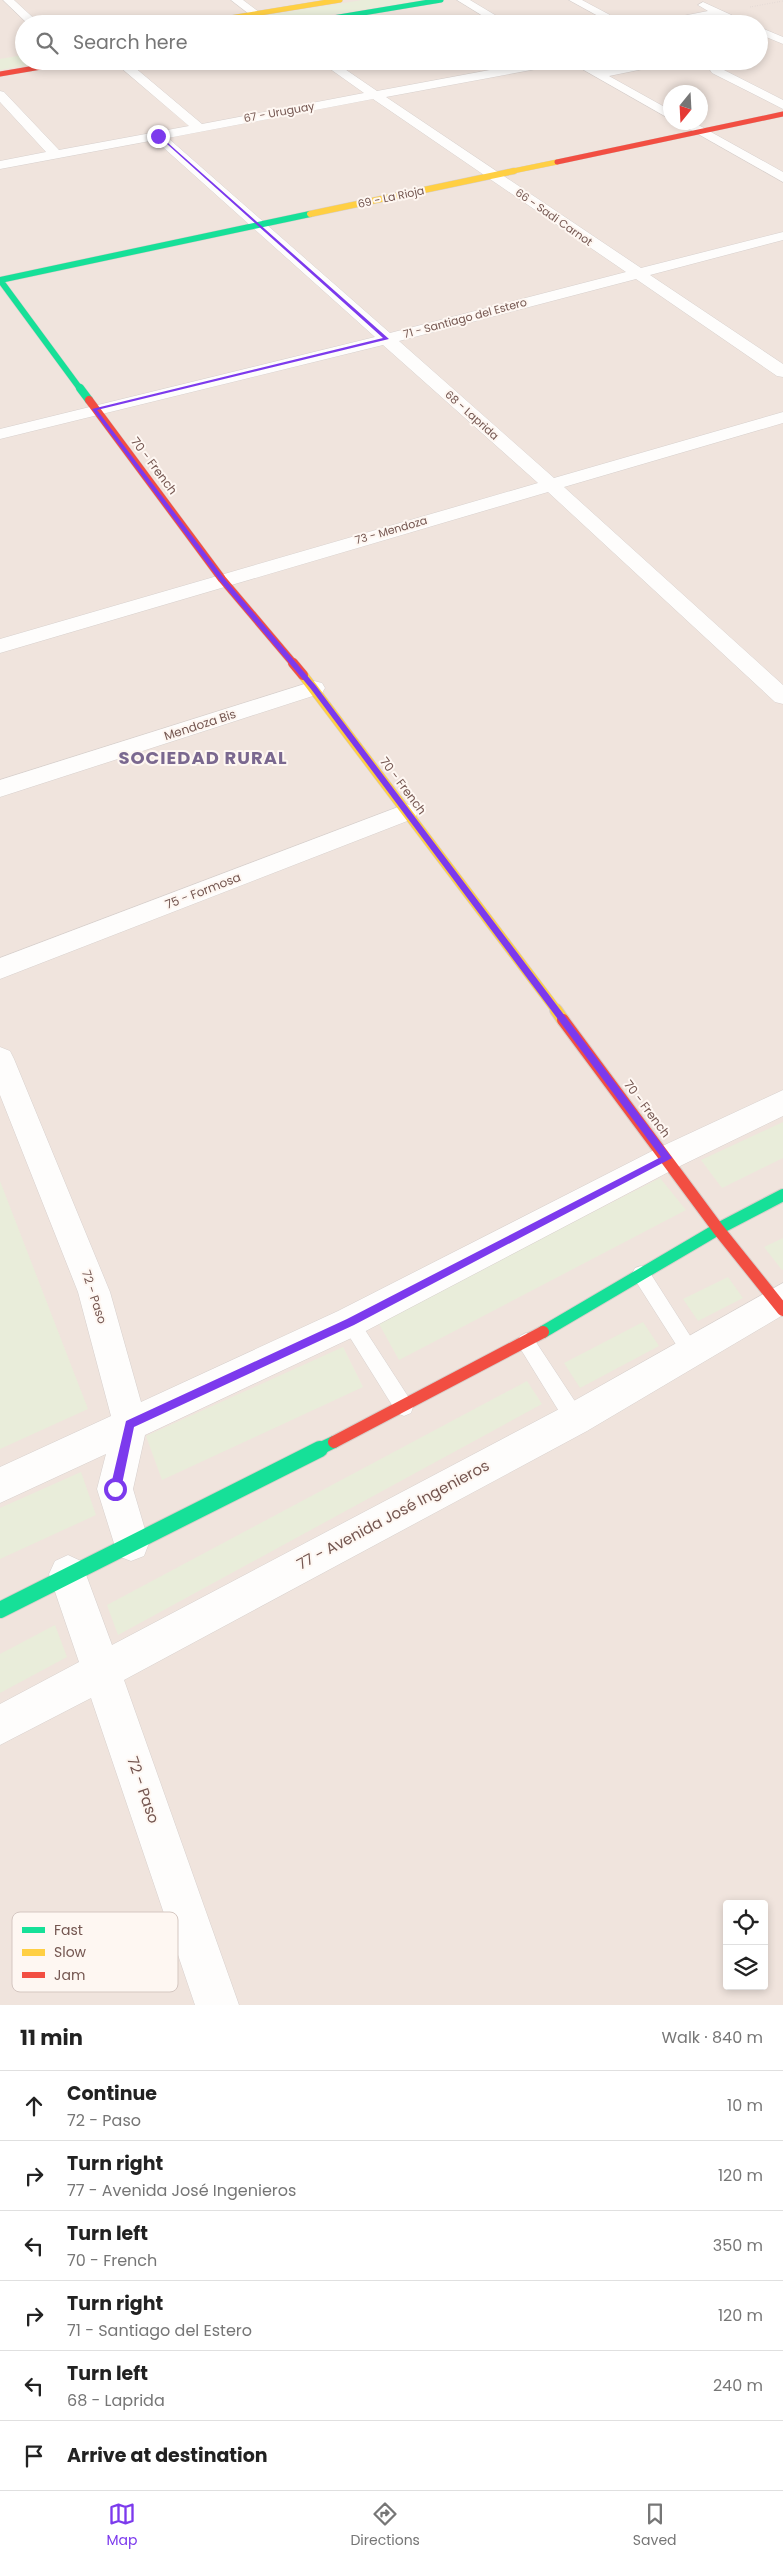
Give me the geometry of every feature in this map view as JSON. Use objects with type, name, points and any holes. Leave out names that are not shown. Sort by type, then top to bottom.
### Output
[{"type":"main road","points":[[245,15],[340,0]]},
{"type":"main road","points":[[349,15],[441,0]]},
{"type":"main road","points":[[0,74],[23,70]]},
{"type":"main road","name":"69 - La Rioja","points":[[0,280],[783,114]]},
{"type":"main road","name":"70 - French","points":[[0,280],[222,579],[314,688],[667,1158],[718,1229],[781,1303]]},
{"type":"main road","points":[[0,1610],[68,1574],[404,1407],[526,1342],[718,1229],[783,1195]]},
{"type":"street","points":[[8,0],[25,15]]},
{"type":"street","points":[[236,0],[259,15]]},
{"type":"street","points":[[462,0],[489,15]]},
{"type":"street","points":[[574,0],[604,15]]},
{"type":"street","points":[[692,0],[726,15]]},
{"type":"street","points":[[704,15],[720,12]]},
{"type":"street","points":[[768,34],[780,40]]},
{"type":"street","points":[[130,70],[198,127]]},
{"type":"street","name":"66 - Sadi Carnot","points":[[338,70],[635,274],[783,372]]},
{"type":"street","name":"67 - Uruguay","points":[[0,165],[509,70]]},
{"type":"street","points":[[592,70],[663,111]]},
{"type":"street","points":[[600,74],[619,70]]},
{"type":"street","points":[[716,70],[783,105]]},
{"type":"street","points":[[0,95],[56,155]]},
{"type":"street","points":[[697,130],[783,178]]},
{"type":"street","name":"68 - Laprida","points":[[158,136],[549,484],[774,679],[783,697]]},
{"type":"street","name":"71 - Santiago del Estero","points":[[0,434],[94,409],[386,339],[783,236]]},
{"type":"street","name":"73 - Mendoza","points":[[0,646],[222,579],[783,417]]},
{"type":"street","name":"Mendoza Bis","points":[[0,789],[314,688]]},
{"type":"street","name":"75 - Formosa","points":[[0,969],[406,812]]},
{"type":"street","name":"72 - Paso","points":[[0,1060],[94,1292],[130,1424],[115,1489],[131,1543]]},
{"type":"street","points":[[0,1485],[350,1322],[667,1158],[783,1102]]},
{"type":"street","name":"77 - Avenida José Ingenieros","points":[[0,1725],[101,1669],[575,1418],[690,1351],[781,1303]]},
{"type":"street","name":"72 - Paso","points":[[68,1574],[217,2005]]},
{"type":"lane","points":[[641,1274],[690,1351]]},
{"type":"lane","points":[[350,1322],[404,1407]]},
{"type":"lane","points":[[526,1342],[575,1418]]},
{"type":"shaded area","points":[[0,0],[783,0],[783,2005],[0,2005]]},
{"type":"green space","points":[[362,0],[422,0],[329,15],[268,15]]},
{"type":"green space","points":[[15,56],[15,67],[0,70],[0,59]]},
{"type":"green space","points":[[783,1122],[783,1158],[722,1188],[701,1160]]},
{"type":"green space","points":[[660,1178],[686,1210],[399,1360],[378,1322]]},
{"type":"green space","points":[[0,1181],[88,1409],[0,1449]]},
{"type":"green space","points":[[783,1238],[783,1269],[782,1270],[764,1247]]},
{"type":"green space","points":[[728,1277],[743,1298],[698,1321],[683,1299]]},
{"type":"green space","points":[[643,1322],[659,1346],[580,1388],[564,1363]]},
{"type":"green space","points":[[343,1347],[363,1387],[162,1480],[146,1436]]},
{"type":"green space","points":[[527,1381],[542,1404],[118,1635],[107,1605]]},
{"type":"green space","points":[[81,1472],[96,1515],[0,1559],[0,1508]]},
{"type":"green space","points":[[55,1625],[67,1657],[0,1693],[0,1654]]},
{"type":"traffic: fast","points":[[351,15],[441,0]]},
{"type":"traffic: fast","points":[[89,400],[0,280],[310,214]]},
{"type":"traffic: fast","points":[[543,1332],[718,1229],[783,1195]]},
{"type":"traffic: fast","points":[[0,1610],[334,1442]]},
{"type":"traffic: slow","points":[[248,15],[340,0]]},
{"type":"traffic: slow","points":[[310,214],[557,162]]},
{"type":"traffic: slow","points":[[303,675],[563,1020]]},
{"type":"traffic: jam","points":[[0,74],[23,70]]},
{"type":"traffic: jam","points":[[557,162],[783,114]]},
{"type":"traffic: jam","points":[[89,400],[222,579],[303,675]]},
{"type":"traffic: jam","points":[[563,1020],[718,1229],[783,1310]]},
{"type":"traffic: jam","points":[[334,1442],[543,1332]]},
{"type":"district","name":"SOCIEDAD RURAL","points":[[203,758]]},
{"type":"route","points":[[115,1489],[130,1424],[350,1322],[667,1158],[314,688],[222,579],[94,409],[386,339],[158,136]]}]
